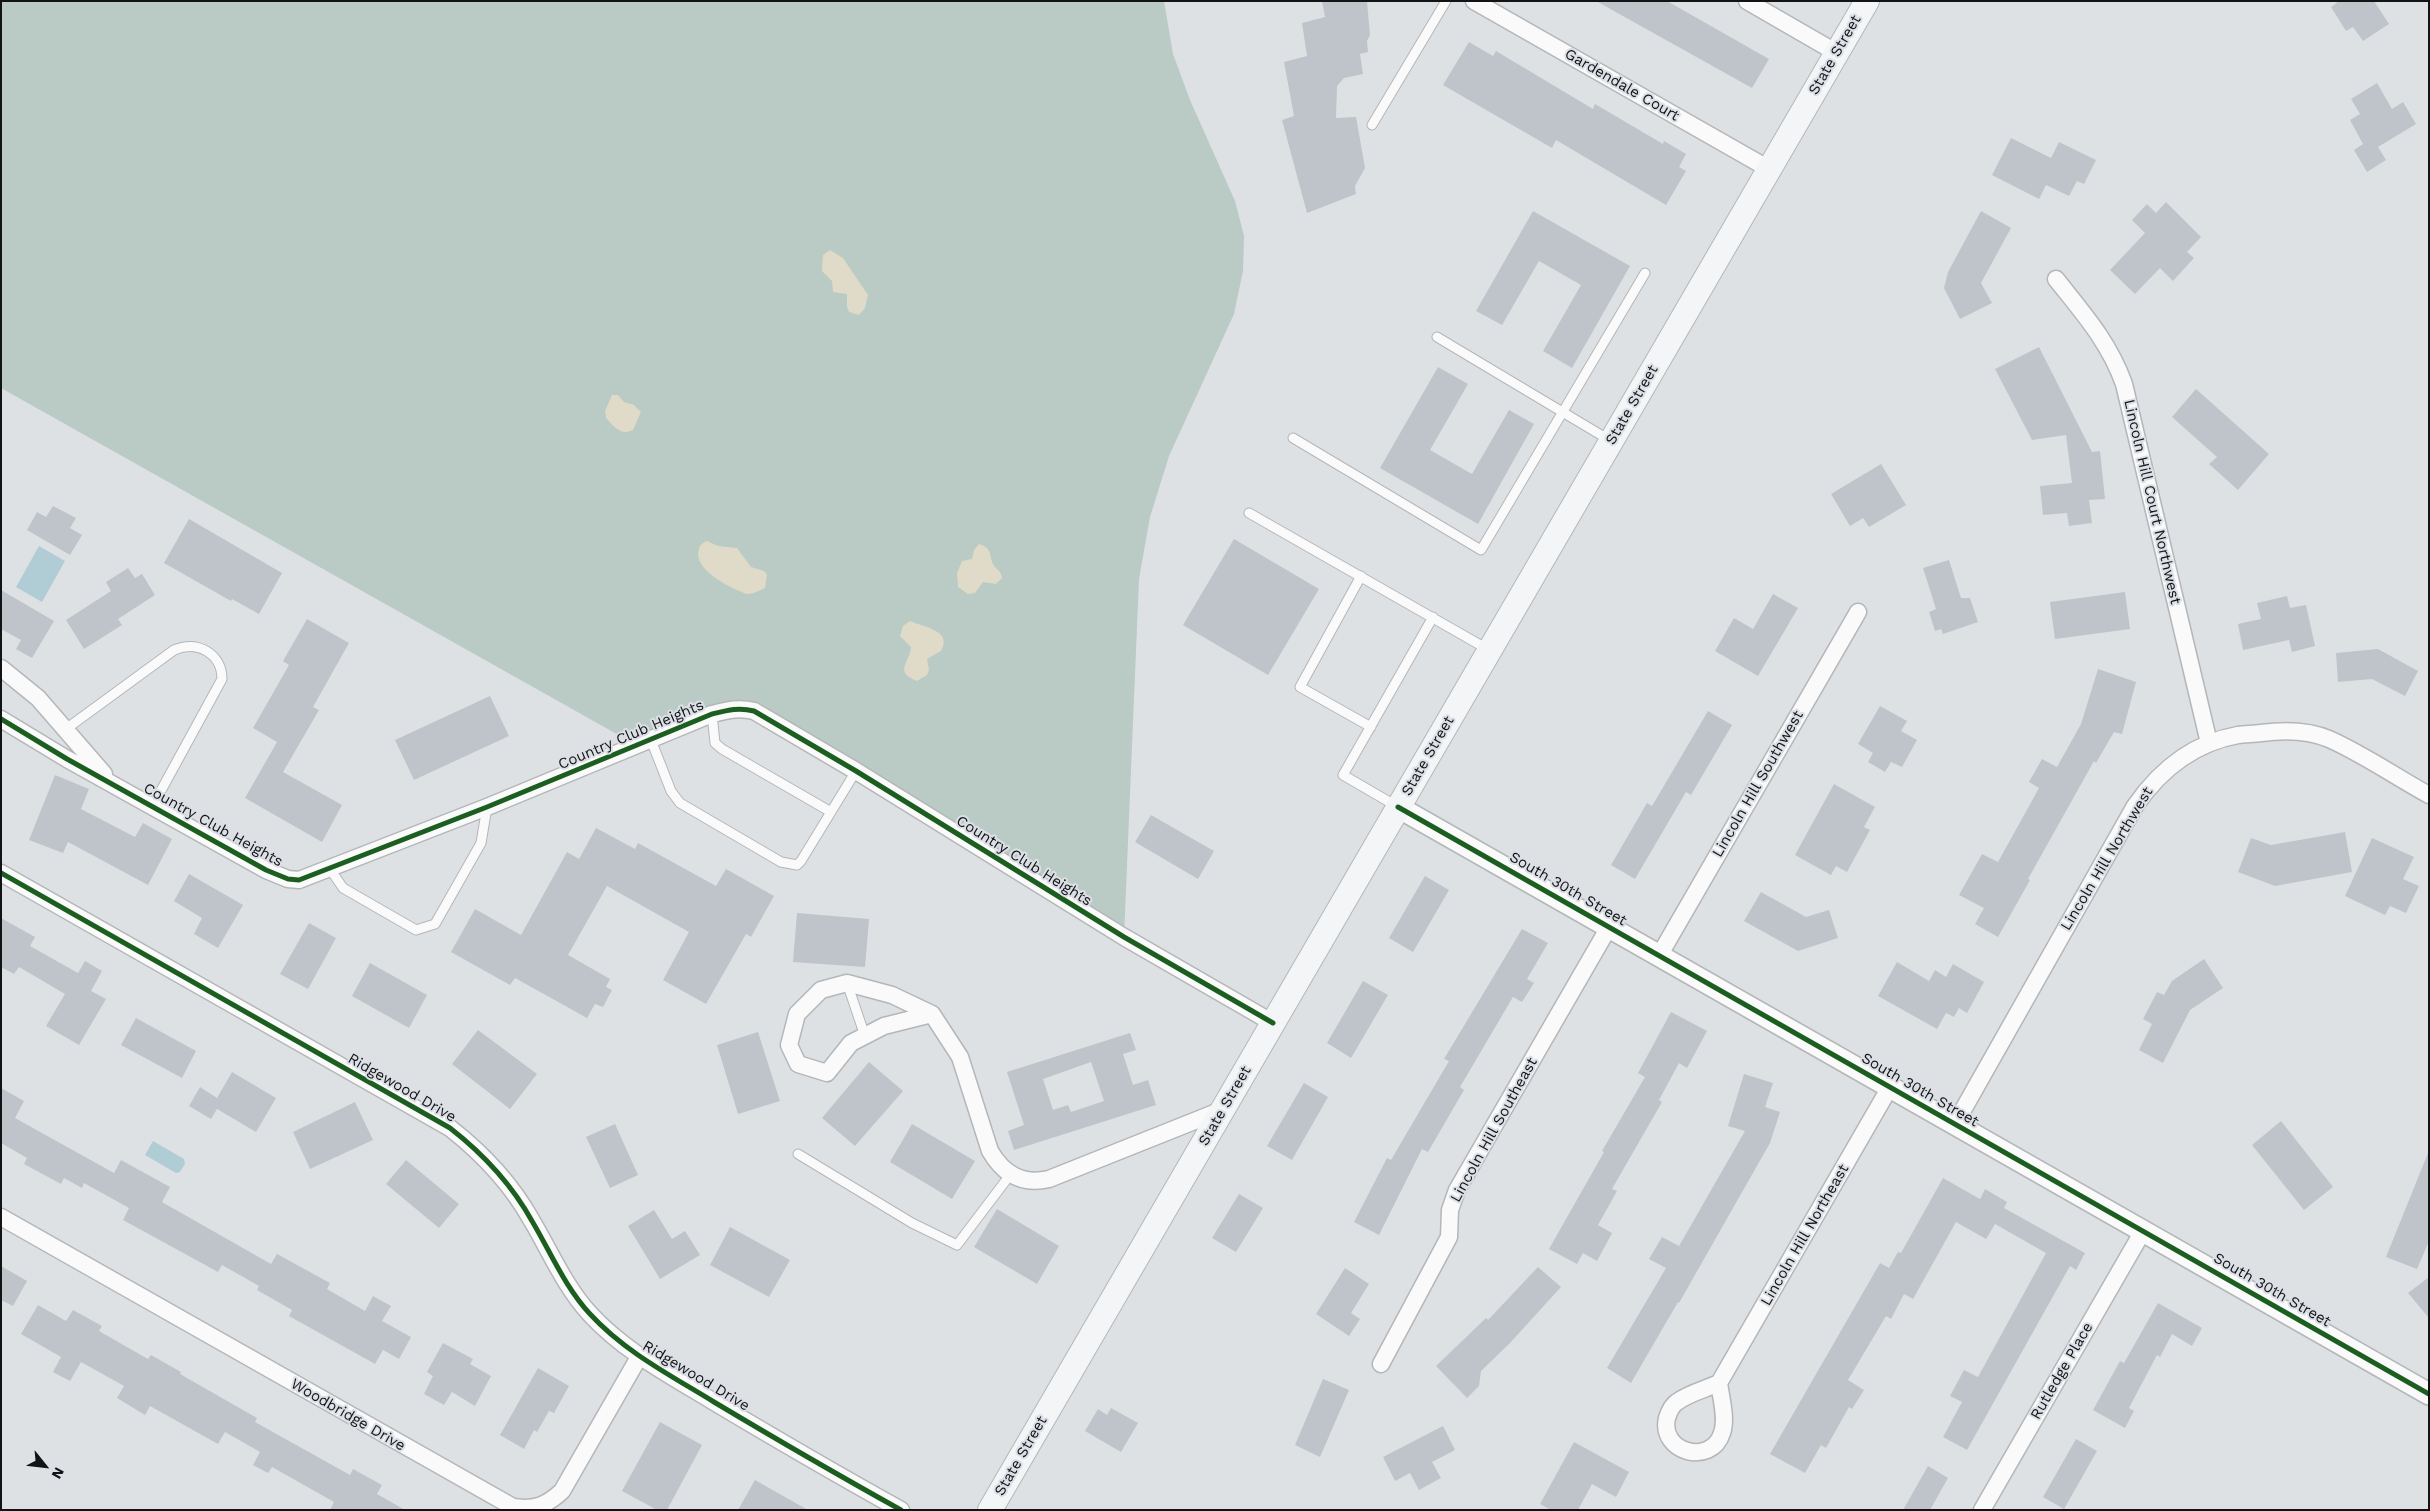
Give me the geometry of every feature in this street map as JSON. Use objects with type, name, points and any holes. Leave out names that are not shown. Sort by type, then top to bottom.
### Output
[{"type":"main road","name":"State Street","points":[[990,1510],[1867,1]]},
{"type":"street","name":"Gardendale Court","points":[[1474,1],[1769,169]]},
{"type":"street","points":[[1747,1],[1837,52]]},
{"type":"street","name":"Lincoln Hill Court Northwest","points":[[2056,278],[2094,327],[2115,360],[2124,384],[2209,743]]},
{"type":"street","name":"Lincoln Hill Southwest","points":[[1659,956],[1858,612]]},
{"type":"street","points":[[1,668],[38,698],[103,773],[130,794]]},
{"type":"street","name":"Country Club Heights","points":[[1,719],[152,807],[277,876],[299,880],[487,807],[712,714],[734,708],[754,712],[856,771],[1124,937],[1272,1023]]},
{"type":"street","name":"Lincoln Hill Northwest","points":[[1955,1124],[2134,806],[2165,770],[2183,756],[2209,743],[2239,735],[2276,730],[2328,739],[2429,795]]},
{"type":"street","name":"South 30th Street","points":[[1398,807],[2429,1394]]},
{"type":"street","name":"Ridgewood Drive","points":[[1,873],[450,1128],[493,1168],[516,1196],[532,1220],[555,1265],[589,1313],[611,1335],[639,1357],[896,1508]]},
{"type":"street","name":"Lincoln Hill Southeast","points":[[1381,1364],[1449,1237],[1450,1210],[1457,1190],[1608,927]]},
{"type":"street","points":[[932,1014],[884,1026],[852,1043],[827,1073],[798,1064],[789,1045],[796,1014],[821,990],[847,982],[892,995],[932,1014],[960,1057],[990,1151],[1010,1175],[1025,1181],[1049,1179],[1222,1110]]},
{"type":"street","name":"Lincoln Hill Northeast","points":[[1719,1383],[1890,1087]]},
{"type":"street","name":"Woodbridge Drive","points":[[1,1218],[513,1507],[526,1509],[542,1507],[562,1491],[639,1357]]},
{"type":"street","name":"Rutledge Place","points":[[1982,1510],[2143,1231]]},
{"type":"street","points":[[1719,1383],[1724,1423],[1722,1434],[1717,1443],[1709,1450],[1698,1453],[1678,1448],[1670,1440],[1666,1430],[1668,1412],[1675,1402],[1719,1383]]},
{"type":"lane","points":[[1372,125],[1446,1]]},
{"type":"lane","points":[[1293,438],[1481,550],[1645,273]]},
{"type":"lane","points":[[1436,337],[1611,441]]},
{"type":"lane","points":[[1249,513],[1490,650]]},
{"type":"lane","points":[[1361,576],[1300,687],[1371,727]]},
{"type":"lane","points":[[1398,807],[1342,775],[1433,617]]},
{"type":"lane","points":[[66,729],[174,650],[183,646],[192,646],[210,653],[218,660],[222,669],[222,680],[152,807]]},
{"type":"lane","points":[[712,714],[715,743],[722,750],[831,812]]},
{"type":"lane","points":[[651,740],[672,791],[680,803],[781,862],[797,865],[856,771]]},
{"type":"lane","points":[[330,869],[343,888],[416,930],[435,924],[481,843],[487,807]]},
{"type":"lane","points":[[847,982],[865,1036]]},
{"type":"lane","points":[[798,1154],[912,1224],[958,1245],[1010,1175]]},
{"type":"shaded area","points":[[1,1],[1164,1],[1173,54],[1190,100],[1235,201],[1244,236],[1243,271],[1234,314],[1169,456],[1150,517],[1139,579],[1124,937],[744,708],[638,746],[1,388]]},
{"type":"sand","points":[[830,250],[843,258],[868,295],[865,308],[859,315],[849,312],[847,294],[833,292],[832,281],[822,271],[823,255]]},
{"type":"sand","points":[[612,395],[618,395],[624,402],[634,405],[641,412],[633,430],[629,432],[621,431],[606,418],[605,411]]},
{"type":"sand","points":[[707,541],[718,546],[737,548],[751,567],[764,571],[767,575],[765,588],[747,594],[714,577],[701,564],[698,557],[700,546]]},
{"type":"sand","points":[[979,544],[988,549],[993,564],[1001,573],[1002,578],[996,584],[983,582],[975,593],[968,594],[958,587],[957,573],[962,561],[972,559],[974,550]]},
{"type":"sand","points":[[910,621],[935,630],[943,638],[944,644],[941,651],[927,659],[929,670],[927,675],[917,681],[910,678],[904,670],[911,647],[900,636],[903,626]]},
{"type":"water","points":[[39,546],[65,561],[42,602],[16,587]]},
{"type":"water","points":[[153,1141],[184,1159],[185,1164],[180,1172],[176,1173],[145,1155]]},
{"type":"building","points":[[1322,1],[1367,1],[1370,35],[1367,41],[1368,52],[1360,54],[1363,74],[1344,78],[1337,86],[1336,118],[1356,117],[1365,168],[1355,186],[1356,194],[1307,213],[1282,120],[1294,116],[1284,62],[1307,56],[1302,23],[1325,17]]},
{"type":"building","points":[[1596,1],[1667,1],[1769,59],[1752,88]]},
{"type":"building","points":[[2339,1],[2374,1],[2389,24],[2363,41],[2353,27],[2346,31],[2331,7]]},
{"type":"building","points":[[1469,42],[1493,56],[1496,51],[1593,109],[1595,104],[1663,144],[1664,141],[1686,154],[1679,167],[1686,171],[1666,205],[1556,140],[1552,148],[1443,85]]},
{"type":"building","points":[[2377,83],[2392,109],[2403,102],[2416,124],[2378,147],[2386,160],[2367,172],[2354,150],[2363,144],[2350,120],[2360,114],[2351,99]]},
{"type":"building","points":[[2011,138],[2051,158],[2059,142],[2096,160],[2084,184],[2077,181],[2069,196],[2046,185],[2039,199],[1992,175]]},
{"type":"building","points":[[2166,202],[2201,237],[2187,252],[2194,258],[2173,281],[2160,268],[2135,294],[2110,270],[2145,233],[2132,220],[2147,204],[2156,213]]},
{"type":"building","points":[[1533,211],[1630,266],[1572,368],[1543,351],[1581,285],[1539,261],[1502,325],[1476,311]]},
{"type":"building","points":[[1981,211],[2011,228],[1981,283],[1992,303],[1960,319],[1944,288],[1948,272]]},
{"type":"building","points":[[2039,347],[2092,452],[2100,451],[2105,499],[2089,500],[2092,523],[2069,526],[2067,513],[2043,515],[2040,486],[2072,483],[2066,435],[2032,440],[1995,369]]},
{"type":"building","points":[[1438,367],[1468,384],[1430,450],[1472,474],[1509,410],[1534,424],[1478,524],[1380,468]]},
{"type":"building","points":[[2196,389],[2269,454],[2238,490],[2209,464],[2217,457],[2172,417]]},
{"type":"building","points":[[1881,464],[1906,505],[1869,527],[1863,518],[1850,526],[1831,494]]},
{"type":"building","points":[[53,506],[76,518],[70,528],[82,535],[70,555],[27,530],[37,512],[46,517]]},
{"type":"building","points":[[189,519],[282,573],[259,614],[232,599],[231,601],[164,563]]},
{"type":"building","points":[[1234,539],[1319,589],[1268,675],[1183,625]]},
{"type":"building","points":[[1949,560],[1961,598],[1970,598],[1978,622],[1943,634],[1941,629],[1935,631],[1929,612],[1936,609],[1923,568]]},
{"type":"building","points":[[128,568],[135,578],[142,574],[155,595],[118,619],[122,625],[84,649],[66,620],[111,591],[106,582]]},
{"type":"building","points":[[1,590],[54,621],[32,658],[16,649],[21,640],[1,629]]},
{"type":"building","points":[[2125,592],[2130,629],[2055,639],[2050,602]]},
{"type":"building","points":[[1773,594],[1798,608],[1758,676],[1715,651],[1734,618],[1753,629]]},
{"type":"building","points":[[2287,596],[2290,608],[2306,605],[2315,646],[2292,652],[2289,640],[2243,650],[2238,624],[2261,619],[2257,603]]},
{"type":"building","points":[[307,619],[349,643],[313,707],[319,710],[283,772],[342,805],[322,842],[245,798],[277,742],[253,728],[289,665],[283,661]]},
{"type":"building","points":[[2378,649],[2418,671],[2405,696],[2372,679],[2338,682],[2336,653]]},
{"type":"building","points":[[2098,669],[2136,682],[2122,734],[2114,732],[2096,763],[2094,761],[1998,937],[1975,924],[1984,908],[1959,895],[1982,854],[1998,862],[2039,788],[2029,782],[2042,759],[2057,767],[2081,724]]},
{"type":"building","points":[[490,696],[509,736],[414,780],[395,740]]},
{"type":"building","points":[[1880,706],[1907,721],[1901,731],[1917,740],[1902,767],[1891,762],[1885,772],[1868,762],[1873,753],[1858,744]]},
{"type":"building","points":[[1708,711],[1732,725],[1691,795],[1686,792],[1635,879],[1611,865],[1647,803],[1652,806]]},
{"type":"building","points":[[55,775],[89,789],[81,809],[135,837],[143,823],[172,839],[148,885],[68,842],[63,853],[29,840]]},
{"type":"building","points":[[1834,784],[1875,807],[1864,827],[1870,830],[1847,872],[1836,866],[1831,875],[1795,855]]},
{"type":"building","points":[[1151,815],[1214,851],[1198,879],[1135,842]]},
{"type":"building","points":[[596,828],[635,849],[638,843],[716,886],[726,869],[774,896],[751,937],[746,934],[706,1004],[663,980],[689,932],[607,886],[568,955],[610,979],[606,987],[612,990],[603,1007],[595,1004],[587,1018],[515,978],[510,985],[451,952],[475,909],[521,935],[567,852],[579,859]]},
{"type":"building","points":[[2345,832],[2352,872],[2275,886],[2238,872],[2251,838],[2271,845]]},
{"type":"building","points":[[2372,838],[2414,857],[2403,879],[2419,886],[2406,913],[2390,906],[2385,915],[2345,896]]},
{"type":"building","points":[[189,874],[243,905],[218,948],[194,934],[202,918],[174,901]]},
{"type":"building","points":[[1425,876],[1449,890],[1413,952],[1389,938]]},
{"type":"building","points":[[1761,892],[1806,917],[1829,910],[1838,938],[1798,951],[1744,921]]},
{"type":"building","points":[[797,913],[869,919],[865,967],[793,962]]},
{"type":"building","points":[[1,918],[35,937],[30,946],[78,973],[85,961],[102,971],[91,991],[106,999],[79,1045],[46,1026],[65,994],[19,967],[14,974],[1,967]]},
{"type":"building","points":[[309,923],[336,938],[308,989],[280,974]]},
{"type":"building","points":[[1522,929],[1548,943],[1527,979],[1534,983],[1522,1002],[1513,997],[1460,1087],[1464,1090],[1428,1152],[1422,1149],[1379,1235],[1354,1222],[1387,1158],[1391,1160],[1449,1061],[1444,1059]]},
{"type":"building","points":[[2204,959],[2223,988],[2190,1010],[2163,1063],[2139,1050],[2152,1024],[2143,1019],[2157,992],[2164,995],[2172,981]]},
{"type":"building","points":[[1897,962],[1929,981],[1935,970],[1946,977],[1953,964],[1984,982],[1967,1013],[1959,1008],[1954,1017],[1946,1013],[1937,1029],[1878,996]]},
{"type":"building","points":[[370,963],[427,995],[409,1028],[352,996]]},
{"type":"building","points":[[1363,981],[1388,995],[1351,1058],[1327,1043]]},
{"type":"building","points":[[1671,1012],[1707,1031],[1687,1068],[1679,1063],[1659,1100],[1662,1102],[1612,1189],[1617,1191],[1598,1225],[1612,1233],[1597,1261],[1583,1253],[1577,1264],[1549,1249],[1645,1077],[1638,1073]]},
{"type":"building","points":[[136,1018],[196,1051],[182,1078],[121,1045]]},
{"type":"building","points":[[478,1030],[537,1074],[510,1109],[452,1064]]},
{"type":"building","points":[[758,1032],[780,1101],[738,1114],[717,1045]]},
{"type":"building","points":[[1130,1033],[1136,1050],[1123,1054],[1133,1085],[1148,1080],[1156,1105],[1014,1150],[1008,1131],[1024,1125],[1007,1072]],"holes":[[[1091,1062],[1104,1101],[1071,1112],[1068,1105],[1053,1110],[1043,1079]]]},
{"type":"building","points":[[869,1062],[903,1091],[855,1146],[822,1118]]},
{"type":"building","points":[[232,1072],[276,1098],[256,1132],[217,1109],[211,1119],[189,1106],[200,1087],[217,1098]]},
{"type":"building","points":[[1744,1074],[1773,1083],[1765,1107],[1780,1112],[1770,1143],[1631,1383],[1607,1368],[1666,1268],[1649,1259],[1662,1237],[1679,1246],[1745,1131],[1728,1126]]},
{"type":"building","points":[[1304,1083],[1328,1097],[1292,1160],[1267,1146]]},
{"type":"building","points":[[1,1088],[24,1101],[15,1118],[114,1173],[121,1160],[170,1187],[162,1202],[271,1264],[277,1254],[330,1283],[327,1289],[365,1311],[373,1296],[391,1306],[382,1321],[411,1337],[399,1359],[383,1350],[375,1364],[289,1316],[292,1310],[257,1290],[259,1286],[222,1265],[218,1272],[123,1220],[129,1208],[84,1183],[82,1188],[64,1178],[61,1184],[24,1164],[27,1158],[1,1143]]},
{"type":"building","points":[[355,1102],[373,1140],[310,1169],[293,1132]]},
{"type":"building","points":[[2281,1121],[2333,1187],[2304,1210],[2252,1145]]},
{"type":"building","points":[[615,1124],[638,1175],[610,1188],[586,1137]]},
{"type":"building","points":[[912,1124],[975,1161],[952,1199],[890,1162]]},
{"type":"building","points":[[2428,1153],[2429,1241],[2417,1269],[2386,1257]]},
{"type":"building","points":[[406,1160],[459,1204],[439,1228],[386,1184]]},
{"type":"building","points":[[1943,1178],[1980,1199],[1985,1189],[2007,1202],[2004,1208],[2085,1253],[2076,1270],[2070,1266],[1967,1450],[1943,1437],[1962,1402],[1950,1396],[1964,1370],[1978,1377],[2046,1253],[1995,1224],[1986,1239],[1956,1222],[1913,1299],[1904,1294],[1891,1319],[1886,1316],[1848,1380],[1864,1390],[1852,1409],[1849,1407],[1826,1448],[1821,1445],[1805,1473],[1770,1454],[1880,1263],[1889,1268],[1898,1252],[1901,1253]]},
{"type":"building","points":[[1239,1194],[1263,1208],[1236,1252],[1212,1238]]},
{"type":"building","points":[[997,1209],[1059,1246],[1037,1284],[974,1247]]},
{"type":"building","points":[[654,1210],[672,1239],[685,1231],[700,1255],[660,1279],[628,1226]]},
{"type":"building","points":[[730,1227],[790,1260],[769,1297],[710,1265]]},
{"type":"building","points":[[1,1266],[27,1281],[13,1306],[1,1300]]},
{"type":"building","points":[[1538,1267],[1561,1287],[1510,1343],[1481,1371],[1479,1386],[1467,1398],[1436,1366],[1486,1318],[1488,1320]]},
{"type":"building","points":[[1345,1268],[1369,1284],[1351,1313],[1360,1319],[1349,1336],[1316,1314]]},
{"type":"building","points":[[2429,1277],[2429,1318],[2408,1293]]},
{"type":"building","points":[[2158,1303],[2202,1328],[2192,1346],[2172,1334],[2160,1357],[2157,1355],[2129,1408],[2134,1411],[2125,1428],[2093,1410],[2120,1361],[2124,1363]]},
{"type":"building","points":[[38,1305],[66,1321],[73,1310],[102,1326],[99,1331],[148,1359],[151,1355],[181,1372],[180,1374],[257,1418],[255,1422],[350,1475],[353,1469],[382,1485],[377,1494],[405,1510],[330,1510],[334,1502],[272,1467],[268,1473],[253,1465],[260,1452],[225,1432],[218,1444],[150,1406],[145,1415],[117,1398],[124,1386],[81,1362],[70,1381],[53,1372],[61,1357],[21,1334]]},
{"type":"building","points":[[443,1343],[473,1359],[470,1364],[491,1376],[475,1406],[452,1392],[444,1405],[424,1394],[433,1376],[427,1372]]},
{"type":"building","points":[[538,1368],[569,1386],[554,1413],[549,1411],[537,1432],[534,1430],[524,1449],[500,1435]]},
{"type":"building","points":[[1323,1379],[1349,1390],[1320,1457],[1295,1445]]},
{"type":"building","points":[[1111,1408],[1138,1423],[1121,1452],[1085,1431],[1098,1409],[1107,1415]]},
{"type":"building","points":[[660,1422],[702,1445],[667,1510],[657,1510],[622,1491]]},
{"type":"building","points":[[1443,1426],[1455,1450],[1432,1462],[1441,1478],[1419,1490],[1410,1473],[1395,1481],[1383,1457]]},
{"type":"building","points":[[2076,1439],[2097,1451],[2064,1509],[2043,1497]]},
{"type":"building","points":[[1574,1442],[1629,1472],[1616,1497],[1592,1484],[1578,1510],[1551,1510],[1540,1504]]},
{"type":"building","points":[[1928,1466],[1948,1478],[1930,1510],[1903,1510]]},
{"type":"building","points":[[755,1480],[808,1510],[738,1510]]},
{"type":"cycle path","points":[[1,719],[67,759],[266,870],[288,879],[299,880],[487,807],[712,714],[738,709],[754,711],[856,771],[1124,937],[1273,1023]]},
{"type":"cycle path","points":[[1398,807],[2429,1394]]},
{"type":"cycle path","points":[[1,873],[450,1128],[474,1148],[506,1182],[524,1208],[573,1293],[590,1314],[618,1340],[681,1382],[901,1510]]}]
